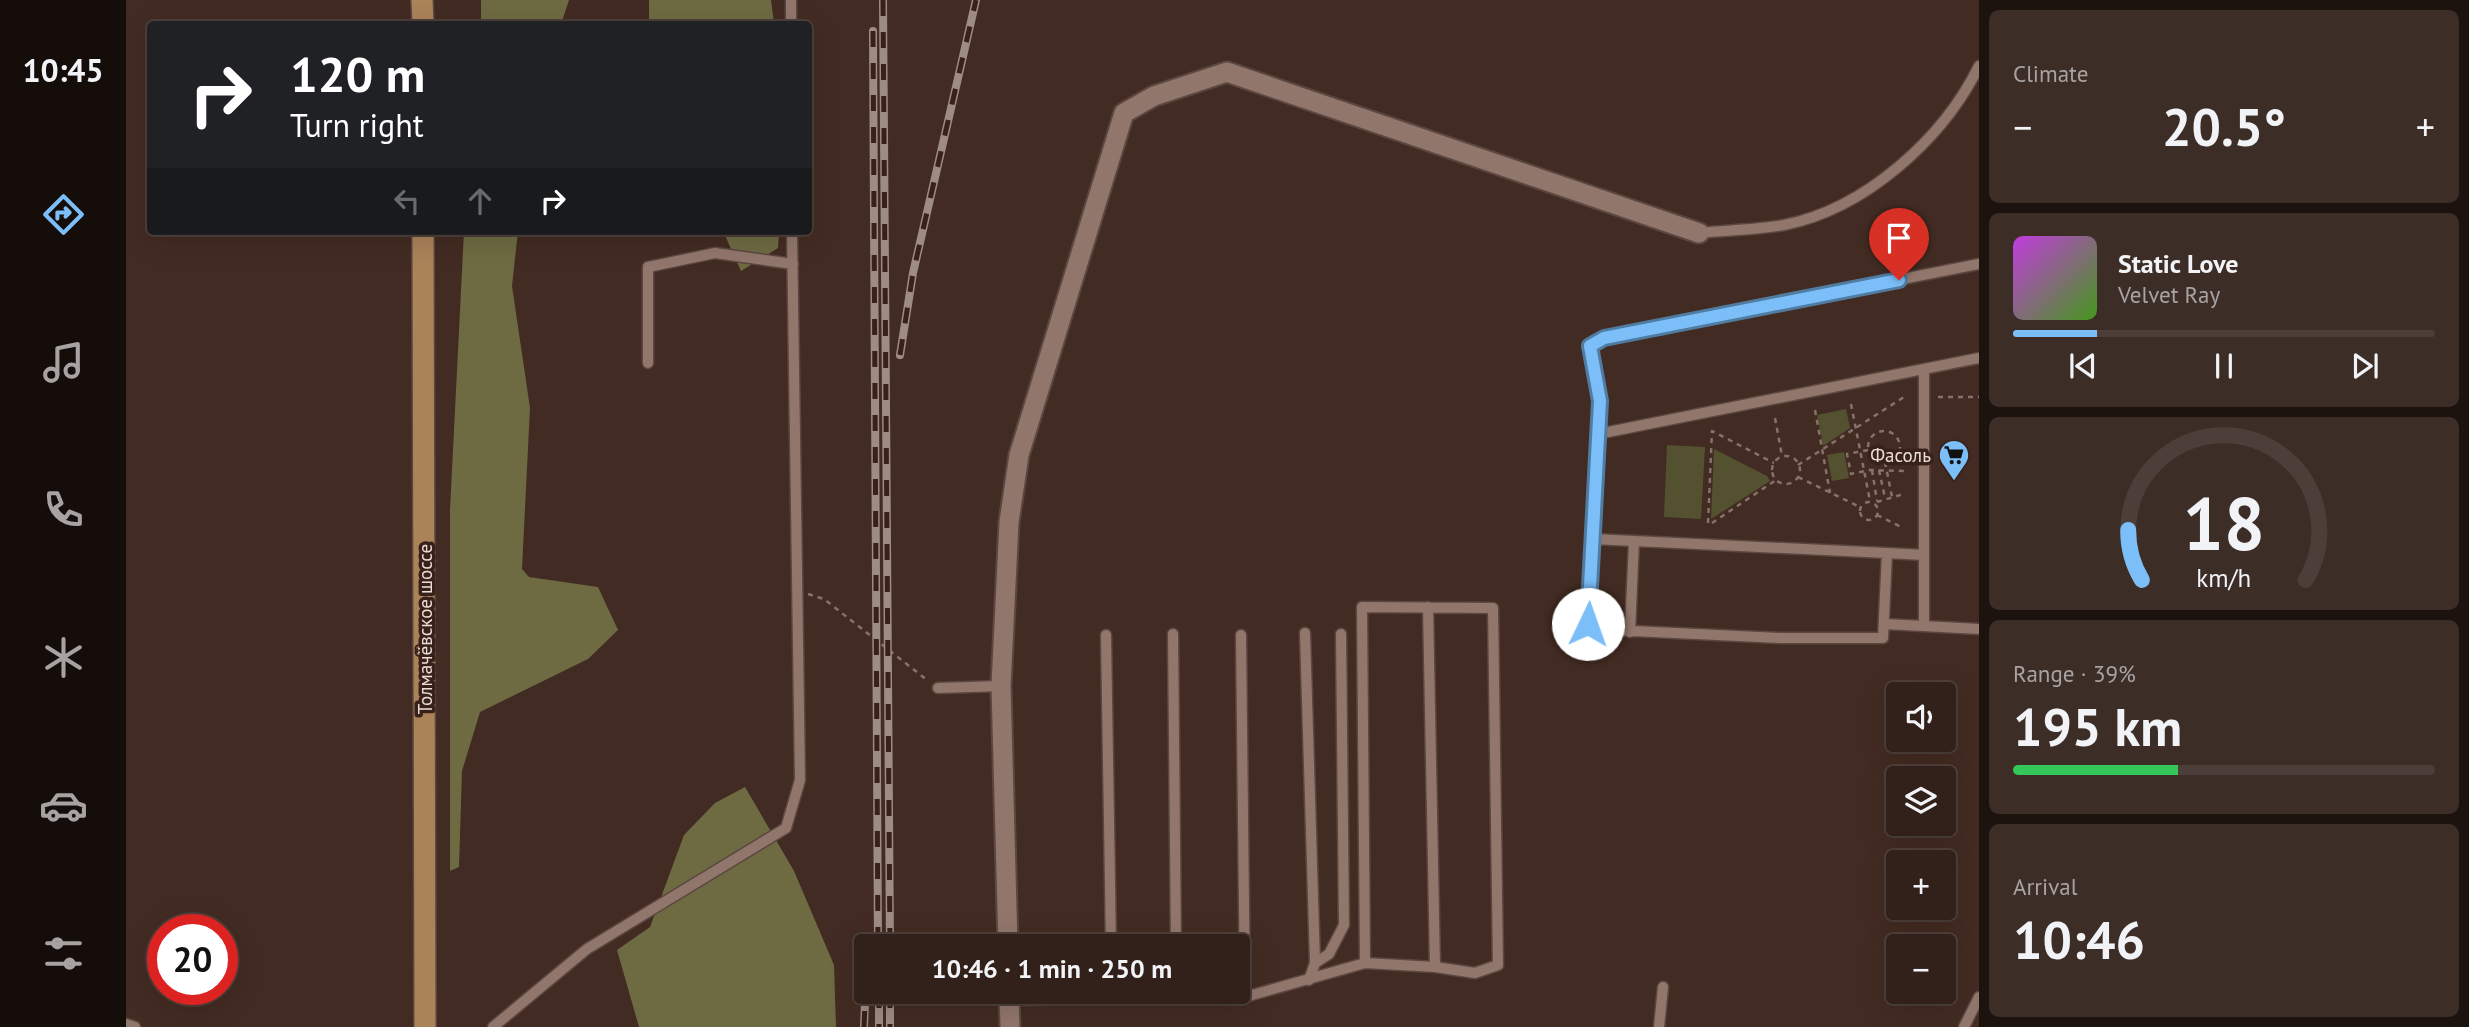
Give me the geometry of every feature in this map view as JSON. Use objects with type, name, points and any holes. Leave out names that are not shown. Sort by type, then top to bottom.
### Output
[{"type":"main road","points":[[422,0],[422,21]]},
{"type":"main road","name":"Толмачёвское шоссе","points":[[423,235],[425,1027]]},
{"type":"street","points":[[1008,934],[1001,686],[1009,522],[1019,455],[1124,113],[1154,96],[1227,72],[1699,233]]},
{"type":"street","points":[[1009,1004],[1010,1027]]},
{"type":"lane","points":[[791,0],[791,21]]},
{"type":"lane","points":[[1699,233],[1786,225],[1848,201],[1890,174],[1930,137],[1979,66]]},
{"type":"lane","points":[[493,1027],[587,949],[786,828],[800,780],[792,235]]},
{"type":"lane","points":[[648,363],[648,267],[715,253],[793,264]]},
{"type":"lane","points":[[1887,553],[1885,635],[1880,639],[1595,631],[1588,624],[1600,401],[1590,346],[1604,338],[1979,264]]},
{"type":"lane","points":[[1598,434],[1979,358]]},
{"type":"lane","points":[[1924,369],[1924,626]]},
{"type":"lane","points":[[1593,539],[1924,555]]},
{"type":"lane","points":[[1630,632],[1634,541]]},
{"type":"lane","points":[[1250,996],[1365,963],[1435,967],[1475,973],[1498,965],[1493,608],[1362,607],[1365,963]]},
{"type":"lane","points":[[1428,607],[1435,967]]},
{"type":"lane","points":[[1885,624],[1979,629]]},
{"type":"lane","points":[[1305,633],[1315,963],[1309,980]]},
{"type":"lane","points":[[1173,634],[1176,934]]},
{"type":"lane","points":[[1315,963],[1329,954],[1344,925],[1341,634]]},
{"type":"lane","points":[[1106,635],[1111,934]]},
{"type":"lane","points":[[1241,635],[1244,934]]},
{"type":"lane","points":[[938,688],[1001,686]]},
{"type":"lane","points":[[1659,1027],[1664,987]]},
{"type":"lane","points":[[1964,1027],[1979,997]]},
{"type":"lane","points":[[126,1024],[135,1027]]},
{"type":"path","points":[[1798,465],[1904,397]]},
{"type":"path","points":[[1924,397],[1979,397]]},
{"type":"path","points":[[1851,404],[1864,471],[1879,509],[1877,515],[1866,520],[1862,517],[1860,507]]},
{"type":"path","points":[[1815,411],[1830,493]]},
{"type":"path","points":[[1775,418],[1782,457]]},
{"type":"path","points":[[1774,463],[1712,431],[1710,523],[1776,480]]},
{"type":"path","points":[[1880,432],[1892,434],[1902,448],[1892,460],[1885,462],[1875,460],[1868,450],[1870,438],[1880,432]]},
{"type":"path","points":[[1868,450],[1847,454],[1851,474],[1872,470],[1904,471]]},
{"type":"path","points":[[1782,457],[1792,458],[1798,465],[1798,477],[1790,484],[1776,480],[1772,474],[1774,463],[1782,457]]},
{"type":"path","points":[[1885,462],[1892,497]]},
{"type":"path","points":[[1872,470],[1874,502]]},
{"type":"path","points":[[1880,470],[1885,499]]},
{"type":"path","points":[[1798,477],[1860,507],[1904,494]]},
{"type":"path","points":[[1877,515],[1901,527]]},
{"type":"path","points":[[797,590],[824,599],[938,688]]},
{"type":"shaded area","points":[[481,0],[569,0],[562,21],[481,21]]},
{"type":"shaded area","points":[[649,0],[771,0],[774,21],[649,21]]},
{"type":"shaded area","points":[[464,235],[518,235],[512,286],[530,408],[522,569],[529,577],[598,587],[618,630],[588,659],[480,712],[462,771],[459,867],[450,871],[450,510]]},
{"type":"shaded area","points":[[725,235],[779,235],[778,248],[741,271]]},
{"type":"shaded area","points":[[1846,409],[1850,428],[1823,446],[1817,415]]},
{"type":"shaded area","points":[[1667,445],[1705,447],[1701,519],[1664,517]]},
{"type":"shaded area","points":[[1714,449],[1767,476],[1770,481],[1711,519]]},
{"type":"shaded area","points":[[1844,452],[1849,478],[1832,481],[1827,455]]},
{"type":"shaded area","points":[[745,787],[794,871],[834,965],[836,1027],[639,1027],[617,950],[650,927],[684,835],[715,803]]},
{"type":"railway","points":[[883,0],[890,934]]},
{"type":"railway","points":[[900,355],[913,273],[976,0]]},
{"type":"railway","points":[[873,31],[878,934]]},
{"type":"railway","points":[[864,1027],[865,1004]]},
{"type":"railway","points":[[879,1004],[879,1027]]},
{"type":"railway","points":[[890,1004],[890,1027]]},
{"type":"place","name":"Фасоль","points":[[1954,482]]},
{"type":"route","points":[[1588,624],[1600,401],[1590,346],[1604,338],[1899,280]]}]
